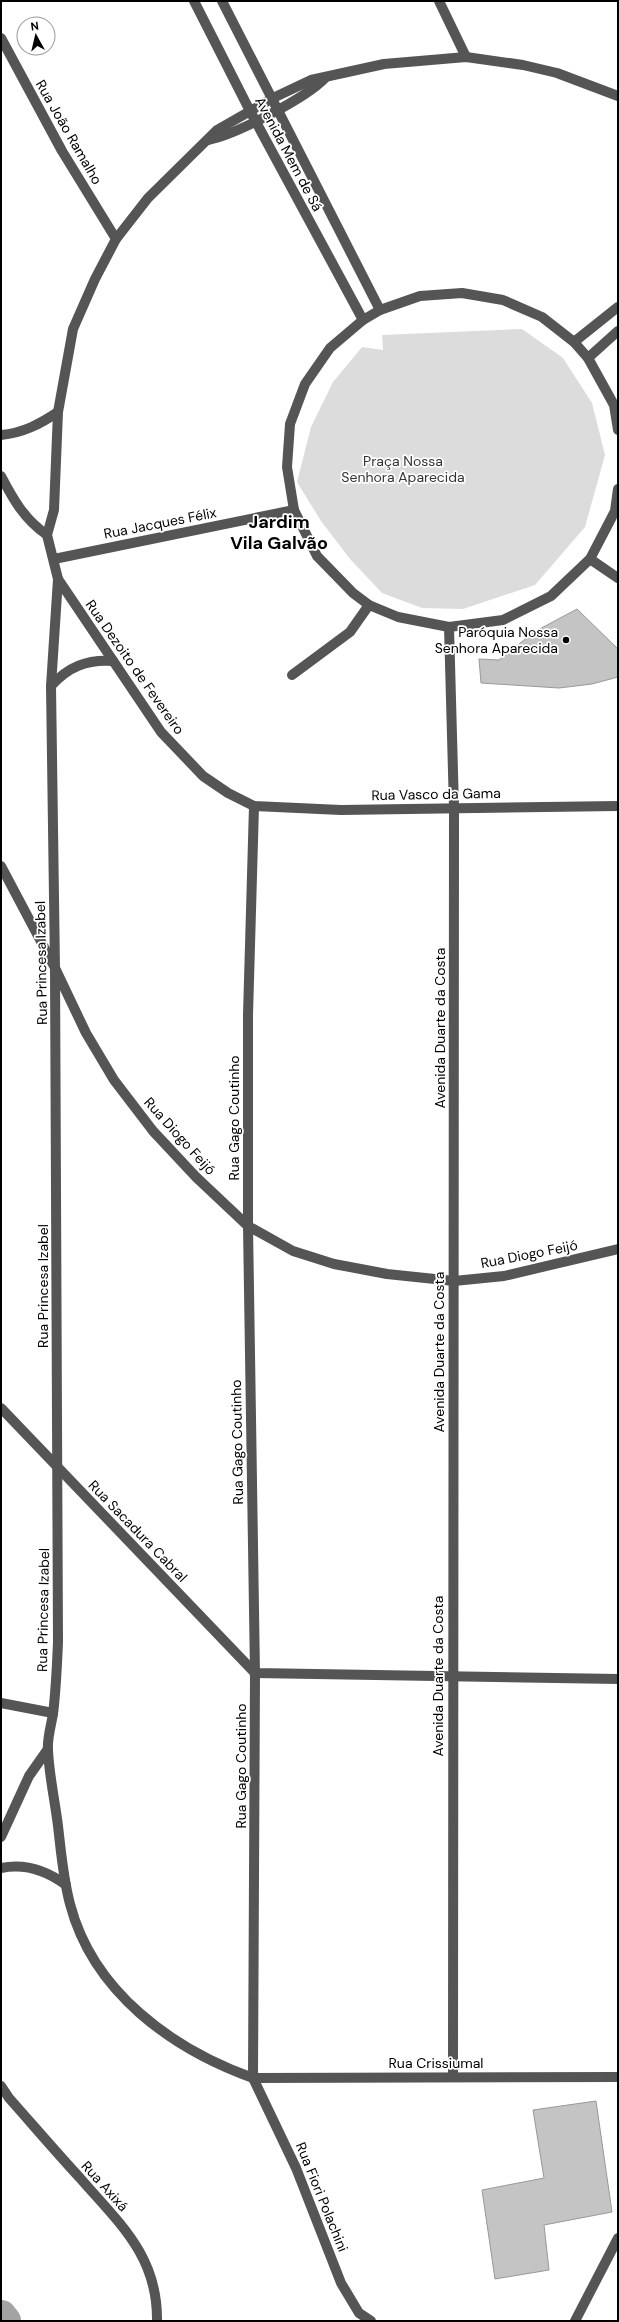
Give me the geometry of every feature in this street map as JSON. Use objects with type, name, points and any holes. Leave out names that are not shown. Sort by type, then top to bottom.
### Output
[{"type":"street","name":"Avenida Mem de Sá","points":[[194,1],[255,121],[363,320]]},
{"type":"street","name":"Avenida Mem de Sá","points":[[222,1],[273,98],[380,310]]},
{"type":"street","points":[[439,1],[466,57]]},
{"type":"street","name":"Rua João Ramalho","points":[[1,38],[62,151],[116,239]]},
{"type":"street","points":[[1,476],[20,510],[32,525],[47,534],[54,510],[58,412],[73,329],[95,279],[116,239],[148,198],[218,130],[273,98],[311,80],[384,64],[466,57],[523,65],[557,73],[618,96]]},
{"type":"street","points":[[208,140],[222,138],[279,110],[316,88],[325,78]]},
{"type":"street","points":[[618,430],[614,405],[588,358],[574,342],[542,317],[496,298],[462,293],[420,296],[380,310],[363,320],[330,348],[305,384],[290,424],[287,467],[294,510],[317,556],[353,593],[369,605],[398,617],[449,627],[503,620],[551,596],[590,559],[615,511],[618,489]]},
{"type":"street","points":[[574,342],[618,307]]},
{"type":"street","points":[[588,358],[618,331]]},
{"type":"street","points":[[1,435],[21,432],[41,424],[58,412]]},
{"type":"street","name":"Rua Jacques Félix","points":[[54,559],[294,510]]},
{"type":"street","name":"Rua Princesa Izabel","points":[[47,534],[58,579],[51,686],[55,968],[58,1642],[53,1713],[48,1749],[66,1885],[70,1904],[80,1934],[92,1957],[128,2001],[163,2033],[190,2050],[220,2066],[253,2078]]},
{"type":"street","points":[[590,559],[618,578]]},
{"type":"street","name":"Rua Dezoito de Fevereiro","points":[[58,579],[161,732],[203,776],[228,793],[254,806]]},
{"type":"street","points":[[292,675],[350,632],[369,605]]},
{"type":"street","name":"Avenida Duarte da Costa","points":[[449,627],[454,808],[452,1675],[453,2077]]},
{"type":"street","points":[[51,686],[64,674],[79,664],[90,661],[113,661]]},
{"type":"street","name":"Rua Vasco da Gama","points":[[254,806],[341,810],[618,806]]},
{"type":"street","name":"Rua Gago Coutinho","points":[[253,2078],[255,1673],[248,1226],[248,1015],[254,806]]},
{"type":"street","name":"Rua Diogo Feijó","points":[[1,866],[55,968],[86,1033],[114,1080],[153,1131],[196,1177],[248,1226],[293,1251],[334,1264],[387,1274],[454,1281],[504,1276],[618,1249]]},
{"type":"street","name":"Rua Sacadura Cabral","points":[[1,1408],[255,1673]]},
{"type":"street","points":[[255,1673],[452,1675],[618,1679]]},
{"type":"street","points":[[1,1703],[53,1713]]},
{"type":"street","points":[[1,1837],[29,1776],[48,1749]]},
{"type":"street","points":[[1,1868],[21,1866],[40,1869],[53,1875],[66,1885]]},
{"type":"street","name":"Rua Crissiumal","points":[[253,2078],[618,2077]]},
{"type":"street","name":"Rua Fiori Polachini","points":[[253,2078],[296,2168],[341,2283],[360,2313],[371,2321]]},
{"type":"street","name":"Rua Axixá","points":[[1,2086],[9,2098],[132,2237],[149,2270],[157,2302],[157,2321]]},
{"type":"street","points":[[575,2321],[618,2238]]},
{"type":"green space","name":"Praça Nossa Senhora Aparecida","points":[[522,329],[563,358],[592,403],[605,455],[585,527],[535,585],[463,609],[422,608],[382,593],[350,559],[321,521],[297,482],[311,427],[333,382],[362,347],[383,350],[382,335]]},
{"type":"building","name":"Paróquia Nossa Senhora Aparecida","points":[[577,609],[618,649],[618,677],[592,684],[559,688],[481,683],[479,659],[499,660],[534,632]]},
{"type":"building","points":[[596,2101],[612,2212],[544,2225],[549,2270],[495,2279],[482,2190],[544,2178],[533,2110]]},
{"type":"waterway","points":[[1,2316],[5,2321]]},
{"type":"place","name":"Paróquia Nossa Senhora Aparecida","points":[[566,640]]},
{"type":"district","name":"Jardim Vila Galvão","points":[[279,532]]}]
